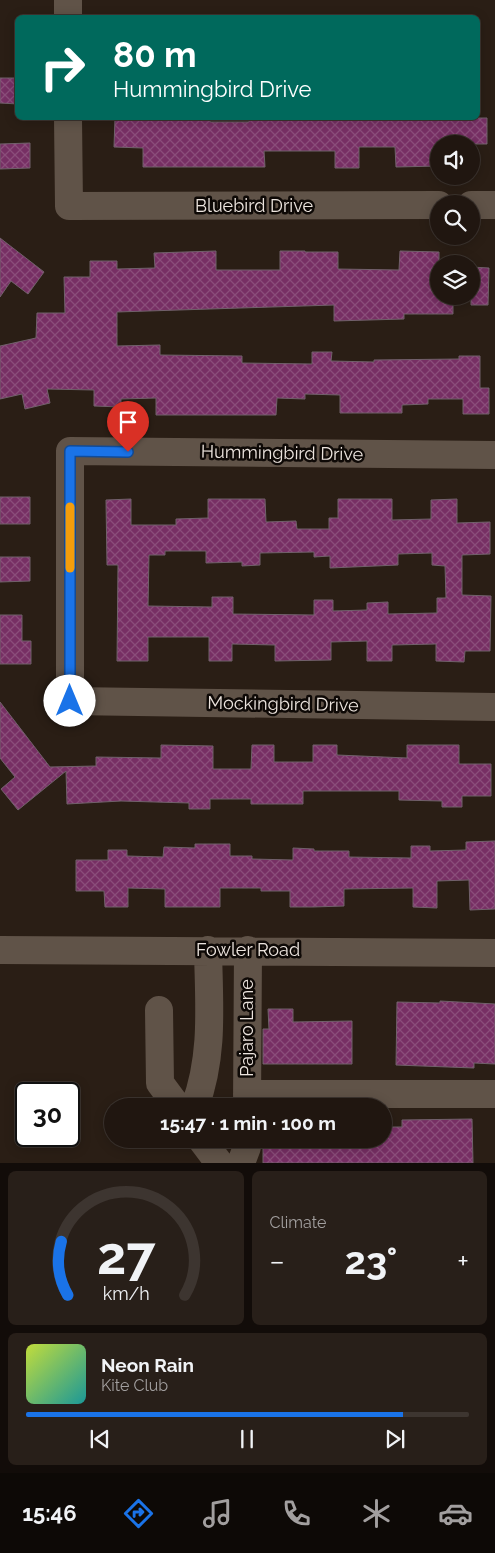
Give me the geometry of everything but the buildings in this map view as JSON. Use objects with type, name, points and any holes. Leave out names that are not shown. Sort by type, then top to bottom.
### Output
[{"type":"street","points":[[68,0],[68,15]]},
{"type":"street","name":"Bluebird Drive","points":[[68,120],[69,206],[430,206]]},
{"type":"street","points":[[480,205],[495,205]]},
{"type":"street","name":"Hummingbird Drive","points":[[70,701],[70,451],[495,455]]},
{"type":"street","name":"Mockingbird Drive","points":[[70,701],[495,707]]},
{"type":"street","name":"Fowler Road","points":[[0,950],[248,950],[495,953]]},
{"type":"street","points":[[198,1098],[202,1088],[210,1043],[208,950]]},
{"type":"street","name":"Pajaro Lane","points":[[247,1098],[248,950]]},
{"type":"street","points":[[159,1010],[160,1083],[171,1098]]},
{"type":"street","points":[[210,1025],[247,1025]]},
{"type":"street","points":[[330,1098],[495,1094]]},
{"type":"street","points":[[208,1148],[219,1163]]},
{"type":"street","points":[[241,1163],[247,1148]]},
{"type":"slow traffic","points":[[70,507],[70,568]]},
{"type":"route","points":[[70,701],[70,451],[128,452]]}]
